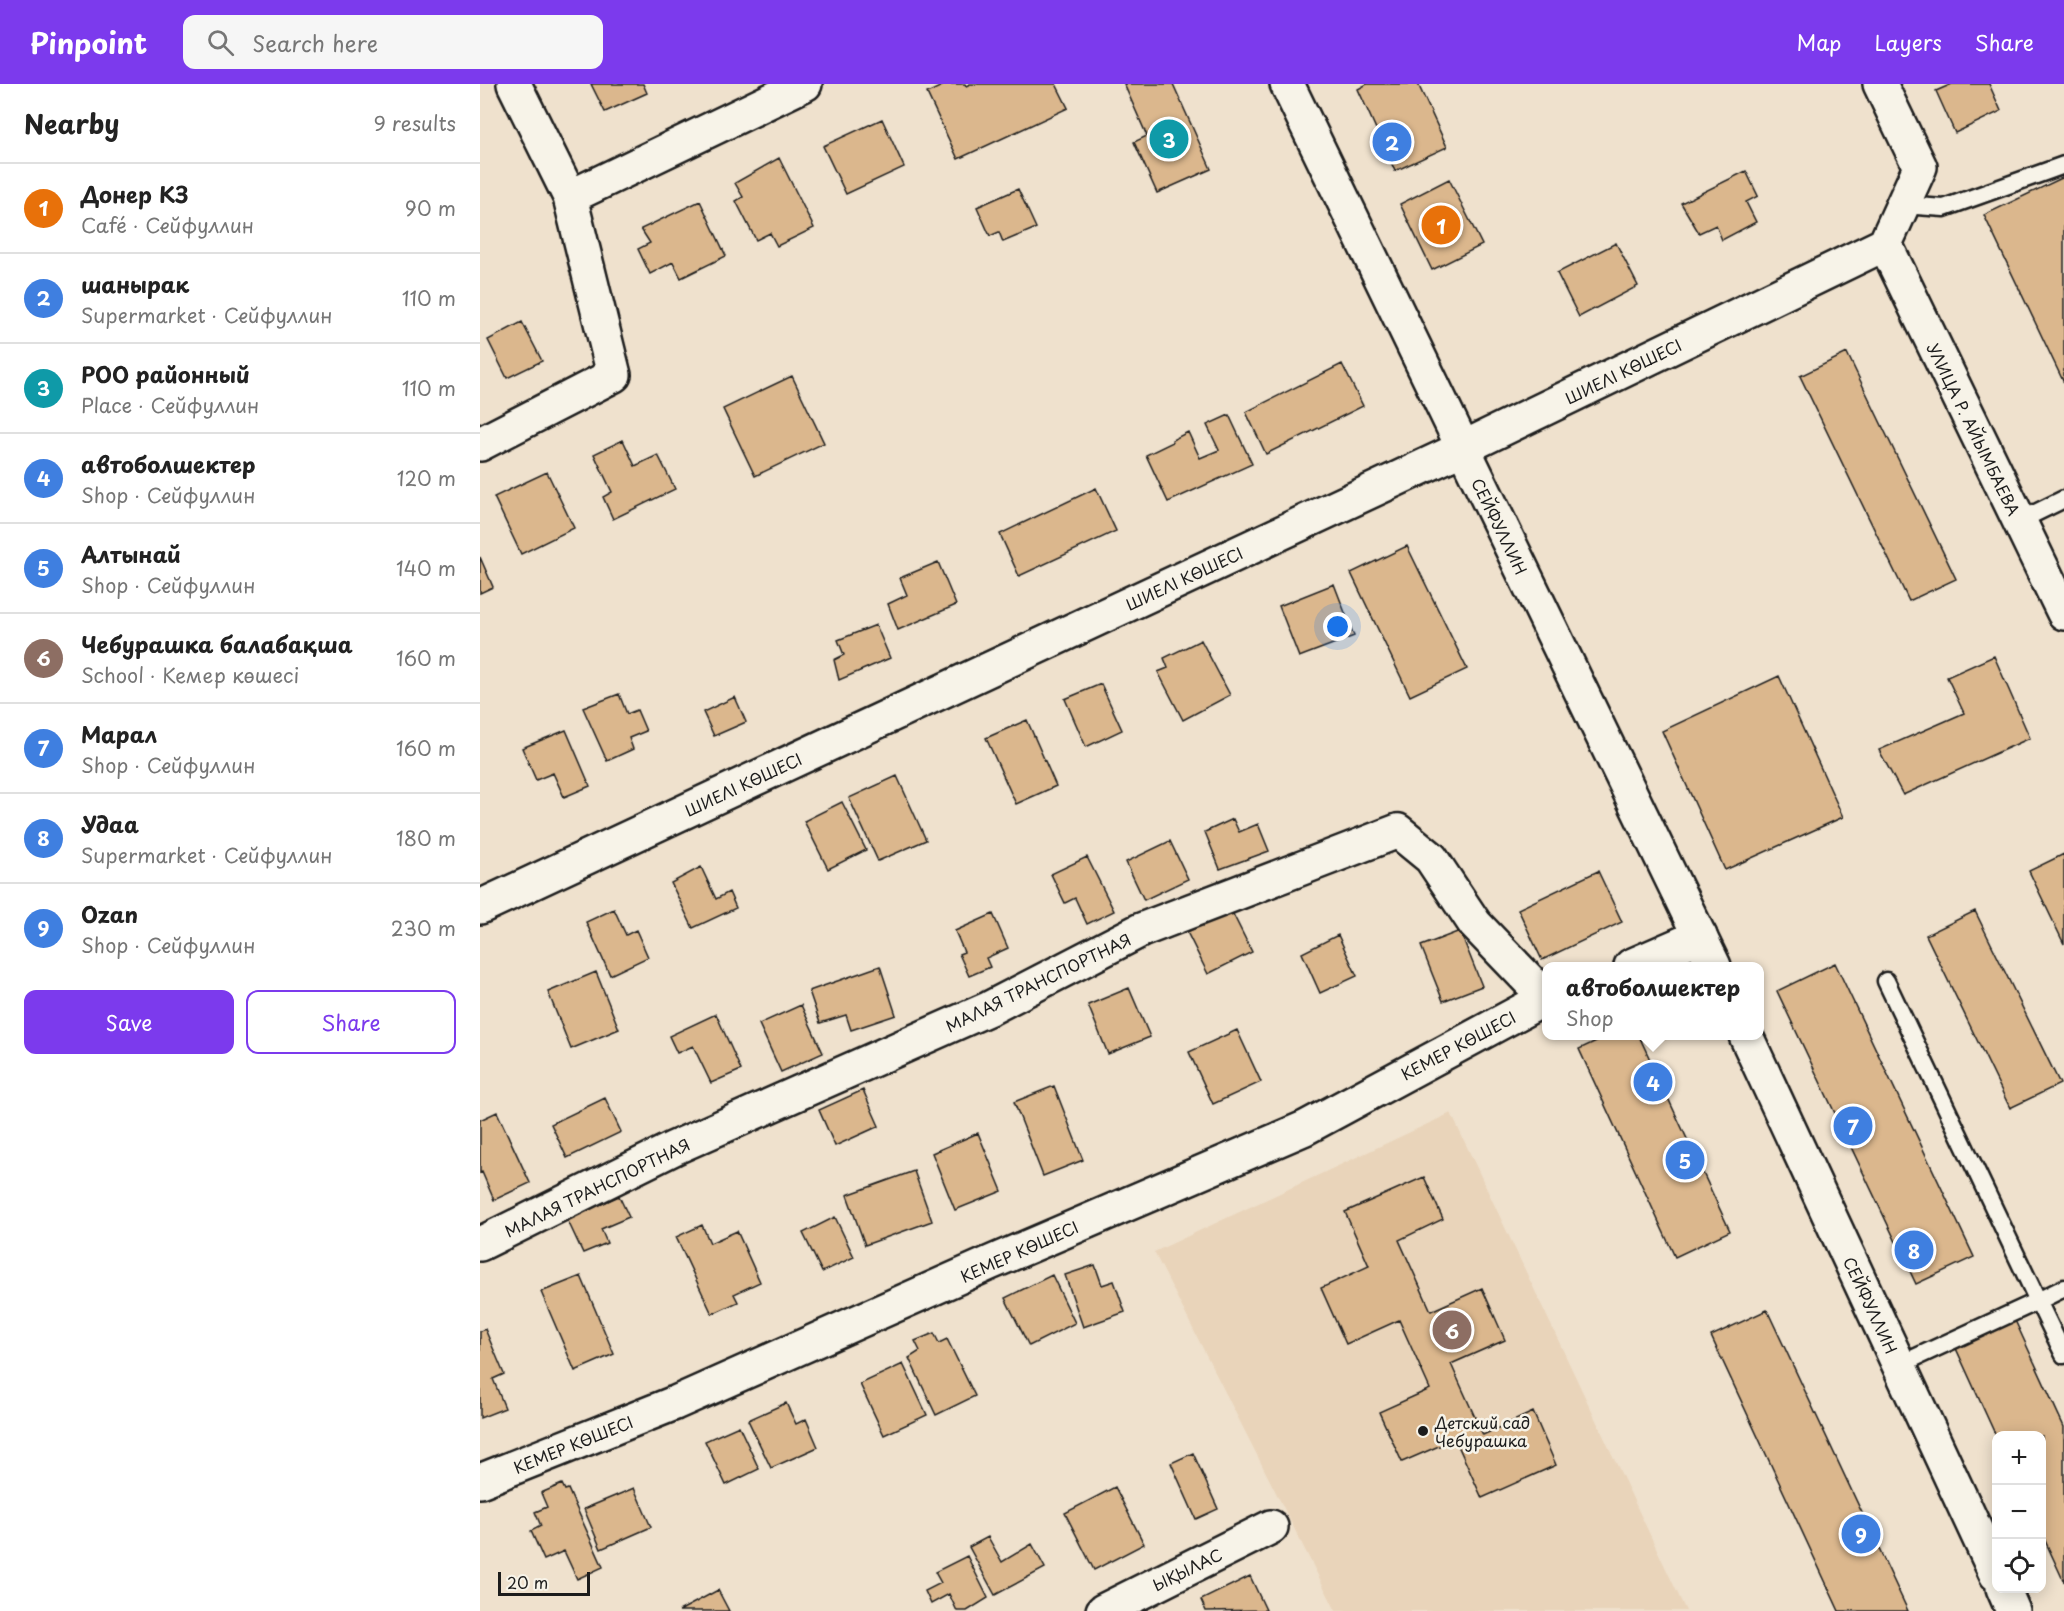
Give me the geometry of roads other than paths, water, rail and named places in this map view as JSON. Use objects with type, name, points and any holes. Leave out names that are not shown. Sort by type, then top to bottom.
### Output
[{"type":"street","points":[[480,444],[614,375],[570,198],[514,84]]},
{"type":"street","points":[[570,198],[805,84]]},
{"type":"street","name":"СЕЙФУЛЛИН","points":[[1287,84],[1712,962]]},
{"type":"street","points":[[1880,84],[1920,166],[1885,244]]},
{"type":"street","name":"ШИЕЛІ КӨШЕСІ","points":[[480,907],[1463,448],[1885,244]]},
{"type":"street","name":"УЛИЦА Р. АЙЫМБАЕВА","points":[[1885,244],[2064,613]]},
{"type":"street","name":"МАЛАЯ ТРАНСПОРТНАЯ","points":[[480,1244],[674,1148],[990,1008],[1141,930],[1398,831],[1431,858],[1475,924],[1542,994]]},
{"type":"street","points":[[1640,962],[1700,936]]},
{"type":"street","name":"КЕМЕР КӨШЕСІ","points":[[480,1481],[675,1403],[990,1263],[1305,1128],[1542,1000]]},
{"type":"street","name":"СЕЙФУЛЛИН","points":[[1748,1040],[1992,1565]]},
{"type":"street","name":"ЫҚЫЛАС","points":[[1103,1611],[1271,1527]]},
{"type":"street","points":[[2005,1593],[2013,1611]]},
{"type":"lane","points":[[1903,205],[1944,208],[2064,165]]},
{"type":"lane","points":[[2019,521],[2064,499]]},
{"type":"lane","points":[[1886,981],[2064,1355]]},
{"type":"lane","points":[[1899,1365],[2064,1288]]},
{"type":"place","name":"РОО районный","points":[[1169,139]]},
{"type":"place","name":"шанырак","points":[[1392,142]]},
{"type":"place","name":"Донер КЗ","points":[[1441,225]]},
{"type":"place","name":"автоболшектер","points":[[1653,1082]]},
{"type":"place","name":"Марал","points":[[1853,1126]]},
{"type":"place","name":"Алтынай","points":[[1685,1160]]},
{"type":"place","name":"Удаа","points":[[1914,1250]]},
{"type":"place","name":"Чебурашка балабақша","points":[[1452,1330]]},
{"type":"place","name":"Детский сад Чебурашка","points":[[1423,1431]]},
{"type":"place","name":"Ozan","points":[[1861,1534]]}]
